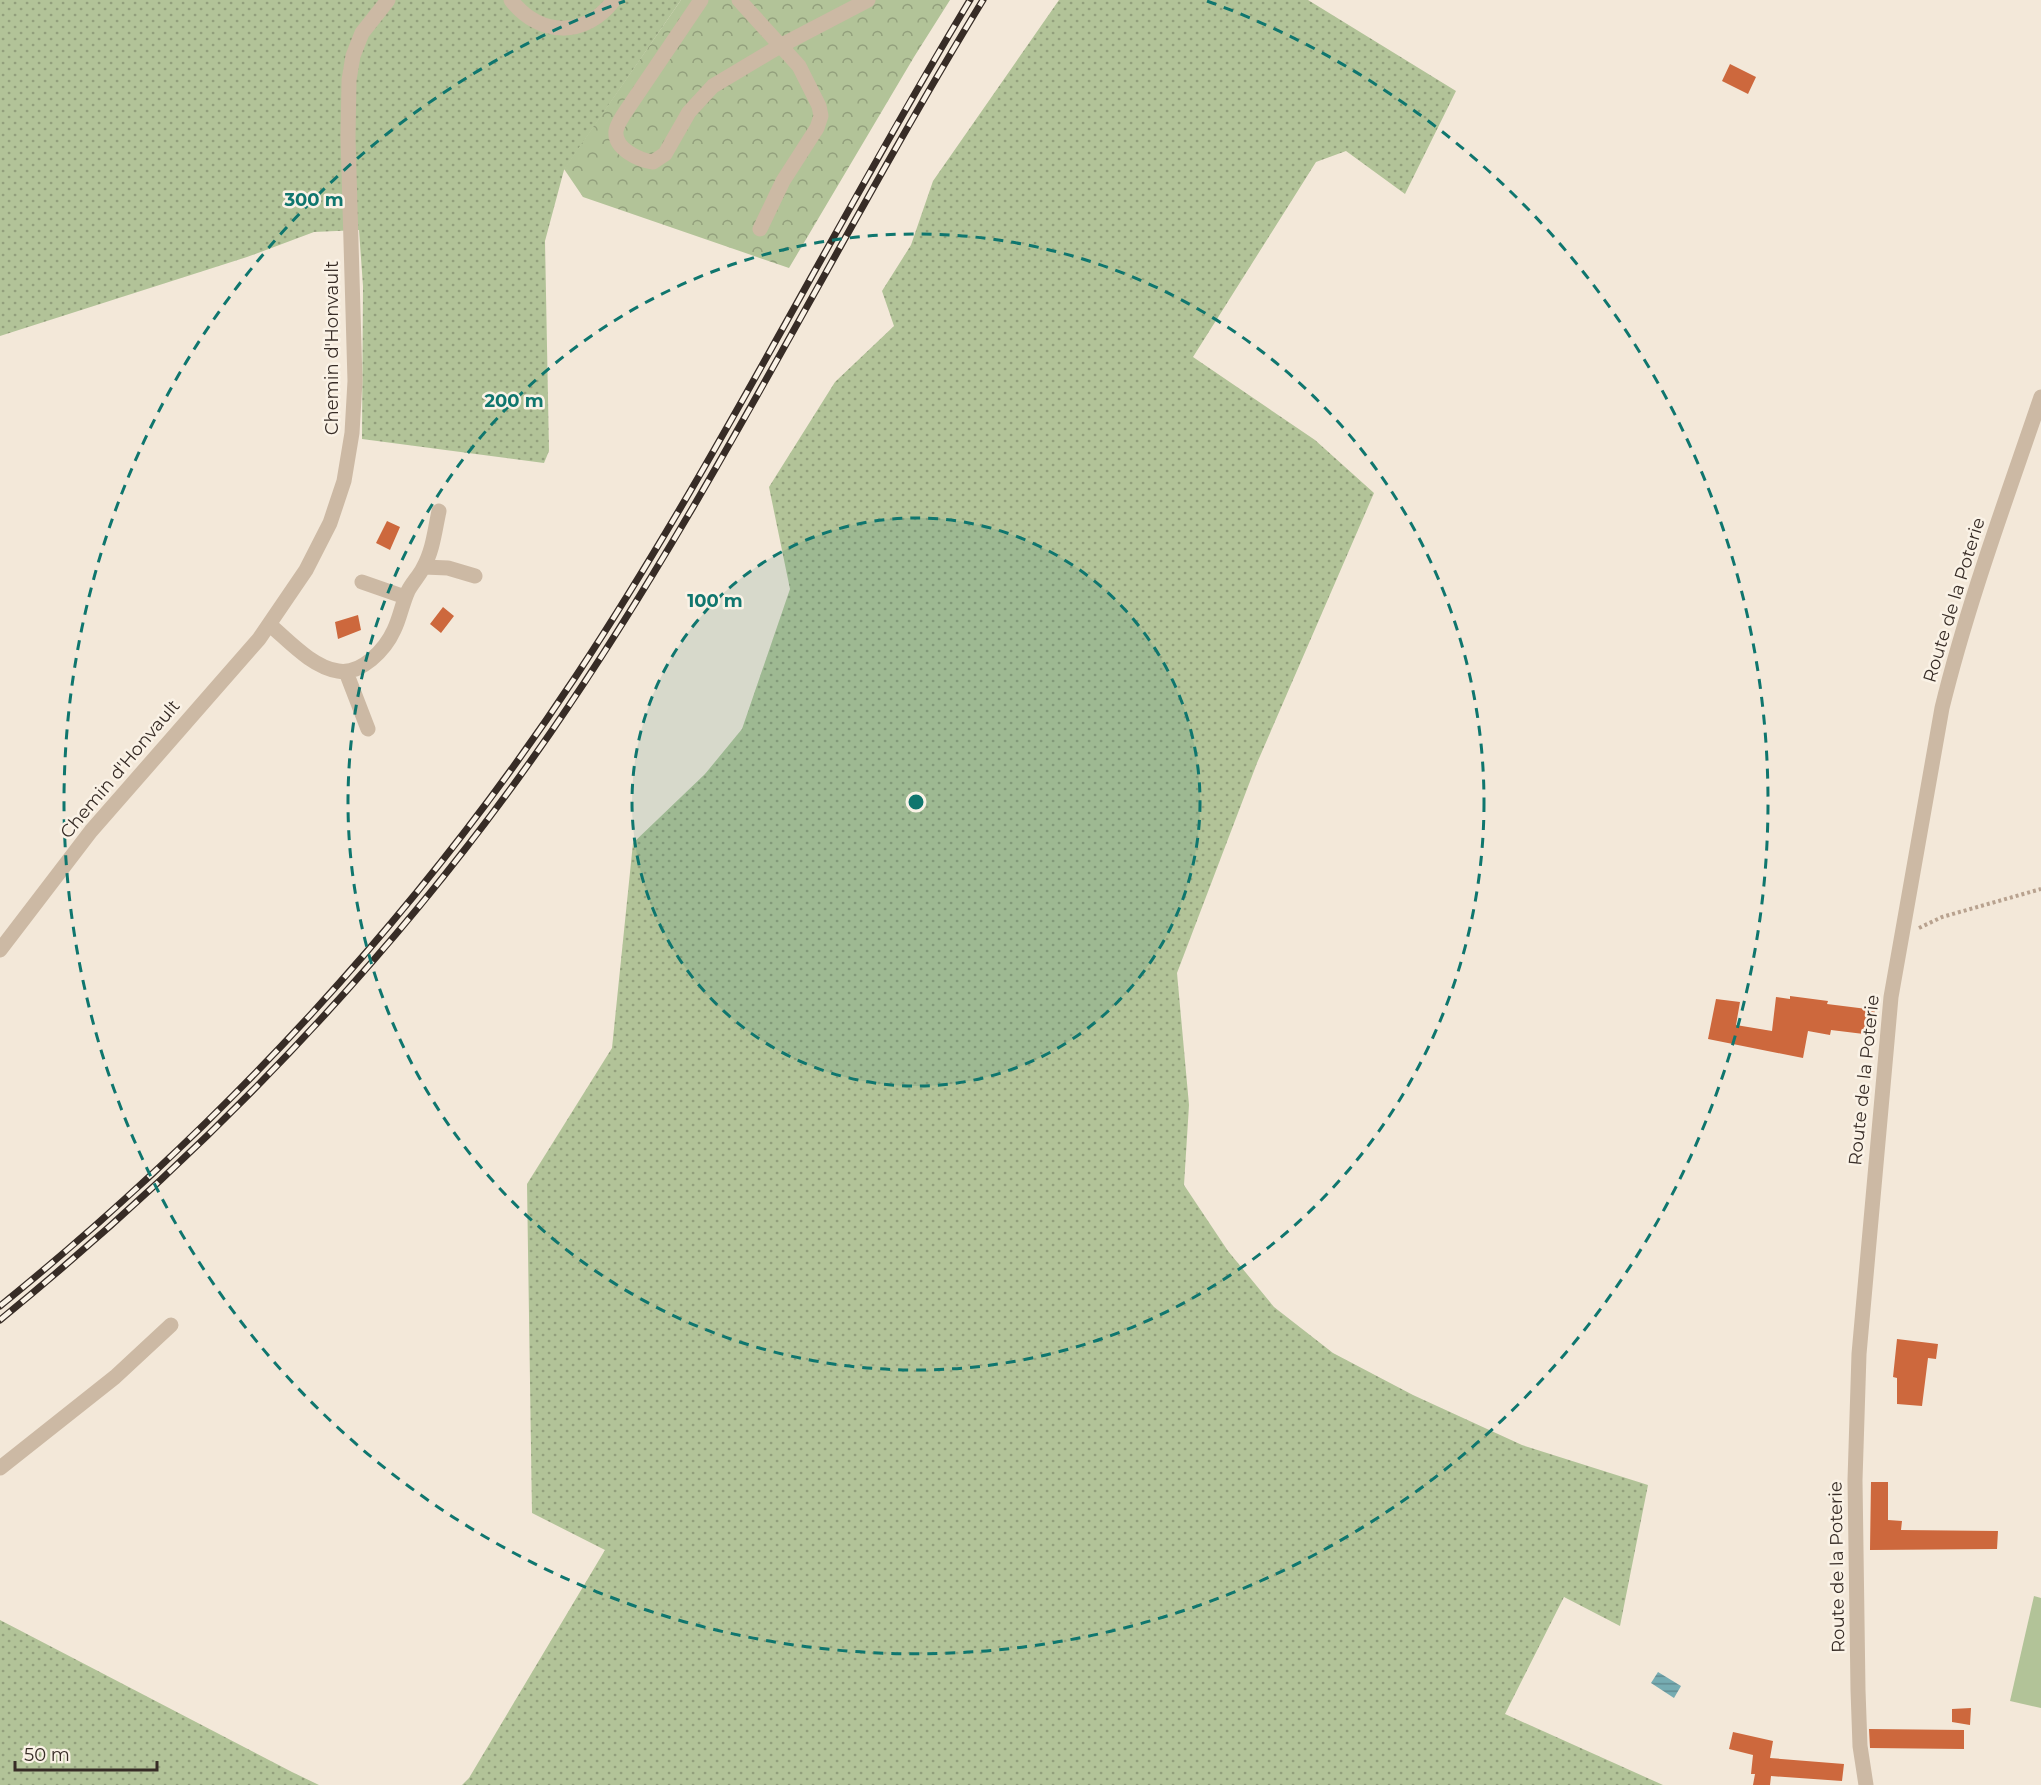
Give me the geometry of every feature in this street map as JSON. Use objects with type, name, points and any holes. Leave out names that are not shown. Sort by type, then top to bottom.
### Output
[{"type":"street","name":"Chemin d'Honvault","points":[[0,950],[91,831],[270,626],[318,549],[335,509],[348,464],[354,416],[348,147],[350,80],[353,56],[362,33],[388,0]]},
{"type":"street","points":[[511,0],[525,15],[537,22],[563,28],[590,23],[614,0]]},
{"type":"street","points":[[701,0],[616,128],[618,141],[622,147],[636,157],[653,162],[659,160],[670,146],[689,112],[704,95],[725,78],[868,0]]},
{"type":"street","points":[[739,0],[803,74],[819,105],[821,116],[817,128],[783,181],[760,229]]},
{"type":"street","name":"Route de la Poterie","points":[[1866,1785],[1858,1700],[1855,1498],[1858,1371],[1888,1027],[1901,936],[1941,715],[1954,658],[2041,397]]},
{"type":"street","points":[[270,626],[319,664],[336,671],[346,672],[368,661],[394,631],[405,597],[424,567],[439,511]]},
{"type":"street","points":[[424,567],[448,568],[475,576]]},
{"type":"street","points":[[362,582],[405,597]]},
{"type":"street","points":[[346,672],[368,729]]},
{"type":"street","points":[[0,1468],[110,1381],[171,1325]]},
{"type":"path","points":[[1901,936],[1942,917],[2041,889]]},
{"type":"green space","points":[[0,0],[681,0],[564,170],[545,241],[549,451],[544,463],[362,439],[363,286],[359,230],[314,232],[247,257],[0,336]]},
{"type":"green space","points":[[681,0],[950,0],[789,268],[583,197],[564,169]]},
{"type":"green space","points":[[1059,0],[1308,0],[1456,91],[1405,194],[1346,151],[1316,162],[1193,357],[1315,440],[1374,493],[1257,763],[1177,973],[1189,1105],[1184,1185],[1228,1251],[1274,1307],[1333,1353],[1413,1395],[1522,1445],[1648,1485],[1620,1626],[1564,1597],[1505,1714],[1663,1785],[462,1785],[469,1778],[605,1550],[532,1513],[527,1184],[612,1048],[633,843],[705,774],[742,729],[790,589],[769,487],[835,382],[894,326],[882,291],[911,245],[933,181]]},
{"type":"green space","points":[[2034,1596],[2041,1598],[2041,1708],[2010,1701]]},
{"type":"green space","points":[[0,1620],[292,1772],[319,1785],[0,1785]]},
{"type":"water","points":[[1658,1672],[1681,1686],[1674,1698],[1651,1683]]},
{"type":"building","points":[[1730,64],[1756,77],[1748,94],[1722,81]]},
{"type":"building","points":[[387,521],[400,527],[390,550],[376,543]]},
{"type":"building","points":[[443,607],[454,616],[441,633],[430,624]]},
{"type":"building","points":[[358,615],[361,630],[338,639],[335,622]]},
{"type":"building","points":[[1790,996],[1828,1001],[1827,1004],[1875,1010],[1872,1035],[1831,1030],[1830,1035],[1808,1031],[1803,1058],[1708,1039],[1716,999],[1740,1002],[1736,1025],[1772,1031],[1776,997],[1790,999]]},
{"type":"building","points":[[1897,1339],[1938,1344],[1936,1359],[1928,1358],[1922,1406],[1897,1404],[1897,1378],[1893,1377]]},
{"type":"building","points":[[1871,1482],[1888,1482],[1888,1520],[1902,1521],[1901,1530],[1998,1531],[1997,1549],[1870,1550]]},
{"type":"building","points":[[1971,1708],[1970,1725],[1952,1722],[1952,1709]]},
{"type":"building","points":[[1869,1729],[1964,1730],[1964,1749],[1870,1748]]},
{"type":"building","points":[[1733,1732],[1773,1741],[1770,1758],[1844,1764],[1842,1781],[1771,1776],[1770,1785],[1753,1785],[1755,1774],[1751,1774],[1753,1755],[1729,1749]]},
{"type":"railway","points":[[0,1306],[162,1165],[312,1013],[451,850],[515,764],[629,594],[970,0]]},
{"type":"railway","points":[[0,1320],[153,1187],[226,1117],[365,971],[492,814],[610,644],[666,553],[983,0]]}]
